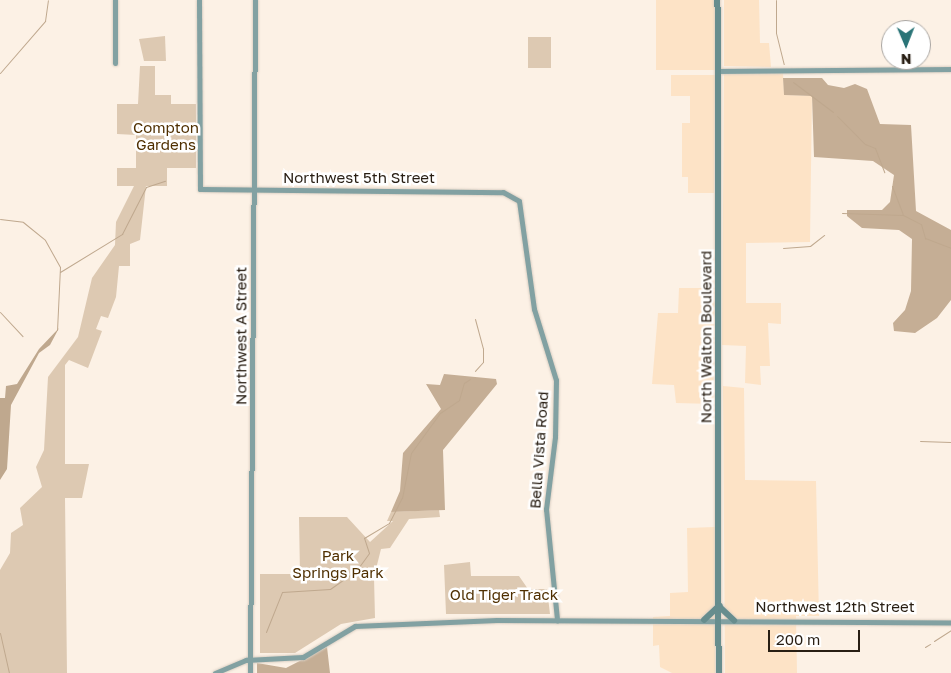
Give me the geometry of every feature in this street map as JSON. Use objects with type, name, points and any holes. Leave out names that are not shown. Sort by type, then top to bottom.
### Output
[{"type":"main road","name":"North Walton Boulevard","points":[[718,0],[719,673]]},
{"type":"main road","points":[[704,620],[719,606],[734,620]]},
{"type":"street","points":[[115,0],[115,63]]},
{"type":"street","name":"Northwest 5th Street","points":[[200,0],[200,190],[503,192],[516,196]]},
{"type":"street","name":"Northwest A Street","points":[[250,673],[255,0]]},
{"type":"street","points":[[718,72],[951,69]]},
{"type":"street","name":"Bella Vista Road","points":[[516,196],[522,207],[534,309],[556,380],[546,509],[557,620]]},
{"type":"street","name":"Northwest 12th Street","points":[[215,673],[250,659],[303,657],[356,626],[557,620],[951,622]]},
{"type":"shaded area","points":[[656,0],[715,0],[715,70],[656,70]]},
{"type":"shaded area","points":[[724,0],[759,0],[760,43],[769,43],[771,67],[724,66]]},
{"type":"shaded area","points":[[724,73],[783,73],[784,95],[812,96],[810,242],[746,243],[746,303],[781,303],[781,324],[768,323],[770,366],[760,366],[761,385],[745,383],[746,346],[722,345]]},
{"type":"shaded area","points":[[671,75],[715,75],[714,193],[688,193],[688,177],[682,177],[682,123],[690,123],[690,96],[671,96]]},
{"type":"shaded area","points":[[783,78],[822,78],[828,85],[844,88],[855,84],[867,89],[880,124],[911,125],[916,211],[951,230],[951,300],[937,318],[915,333],[894,331],[893,323],[905,310],[911,291],[912,239],[899,230],[862,228],[847,216],[847,210],[882,210],[890,202],[894,175],[873,161],[814,157],[812,96],[784,95]]},
{"type":"shaded area","points":[[679,288],[715,288],[713,404],[676,403],[674,385],[652,384],[658,313],[678,313]]},
{"type":"shaded area","points":[[59,328],[50,345],[39,353],[11,405],[7,469],[0,480],[0,398],[5,398],[6,386],[17,384],[39,349]]},
{"type":"shaded area","points":[[444,374],[496,379],[497,384],[443,450],[445,510],[391,512],[400,491],[403,453],[441,409],[426,384],[440,385]]},
{"type":"shaded area","points":[[723,386],[744,388],[745,480],[816,481],[819,616],[796,616],[797,673],[725,673]]},
{"type":"shaded area","points":[[715,527],[715,673],[672,673],[660,667],[659,645],[653,646],[653,617],[670,616],[670,593],[688,592],[687,528]]},
{"type":"shaded area","points":[[327,647],[330,673],[257,673],[257,663],[286,668]]},
{"type":"green space","points":[[165,36],[166,61],[144,61],[139,39]]},
{"type":"green space","points":[[528,37],[551,37],[551,68],[528,68]]},
{"type":"green space","name":"Compton Gardens","points":[[140,66],[155,66],[155,95],[171,95],[171,104],[196,104],[196,168],[167,168],[167,186],[146,186],[140,240],[130,244],[130,266],[119,266],[116,297],[108,318],[101,316],[96,329],[102,331],[88,368],[69,360],[65,365],[65,464],[89,464],[82,498],[65,498],[67,673],[0,673],[0,570],[10,553],[11,533],[23,525],[20,508],[42,487],[36,467],[44,450],[48,377],[78,337],[92,278],[115,245],[116,222],[134,186],[117,186],[117,168],[136,168],[136,135],[117,134],[117,104],[138,104]]},
{"type":"green space","name":"Park Springs Park","points":[[439,510],[440,517],[409,519],[390,548],[381,549],[374,577],[375,618],[341,624],[295,653],[260,653],[260,574],[300,574],[299,517],[347,517],[370,542],[393,521],[387,521],[391,512]]},
{"type":"green space","name":"Old Tiger Track","points":[[470,562],[471,576],[519,576],[528,589],[547,589],[550,614],[446,614],[444,565]]},
{"type":"waterway","points":[[0,73],[45,21],[48,0]]},
{"type":"waterway","points":[[776,0],[776,33],[784,64]]},
{"type":"waterway","points":[[793,82],[833,112]]},
{"type":"waterway","points":[[837,116],[865,144],[875,148],[884,172]]},
{"type":"waterway","points":[[60,272],[122,234],[146,187],[165,181]]},
{"type":"waterway","points":[[892,186],[903,214]]},
{"type":"waterway","points":[[842,213],[903,215],[921,224],[925,238],[951,248]]},
{"type":"waterway","points":[[0,219],[23,222],[45,240],[60,267],[57,330]]},
{"type":"waterway","points":[[783,248],[810,246],[824,235]]},
{"type":"waterway","points":[[0,312],[22,336]]},
{"type":"waterway","points":[[475,319],[483,348],[483,362],[475,371]]},
{"type":"waterway","points":[[266,632],[282,592],[330,589],[356,571],[369,553],[364,538],[389,523],[402,498],[411,453],[440,413],[459,400],[464,383],[470,379]]},
{"type":"waterway","points":[[920,441],[951,442]]},
{"type":"waterway","points":[[934,641],[951,630]]},
{"type":"waterway","points":[[0,633],[9,673]]},
{"type":"waterway","points":[[925,647],[930,644]]}]
